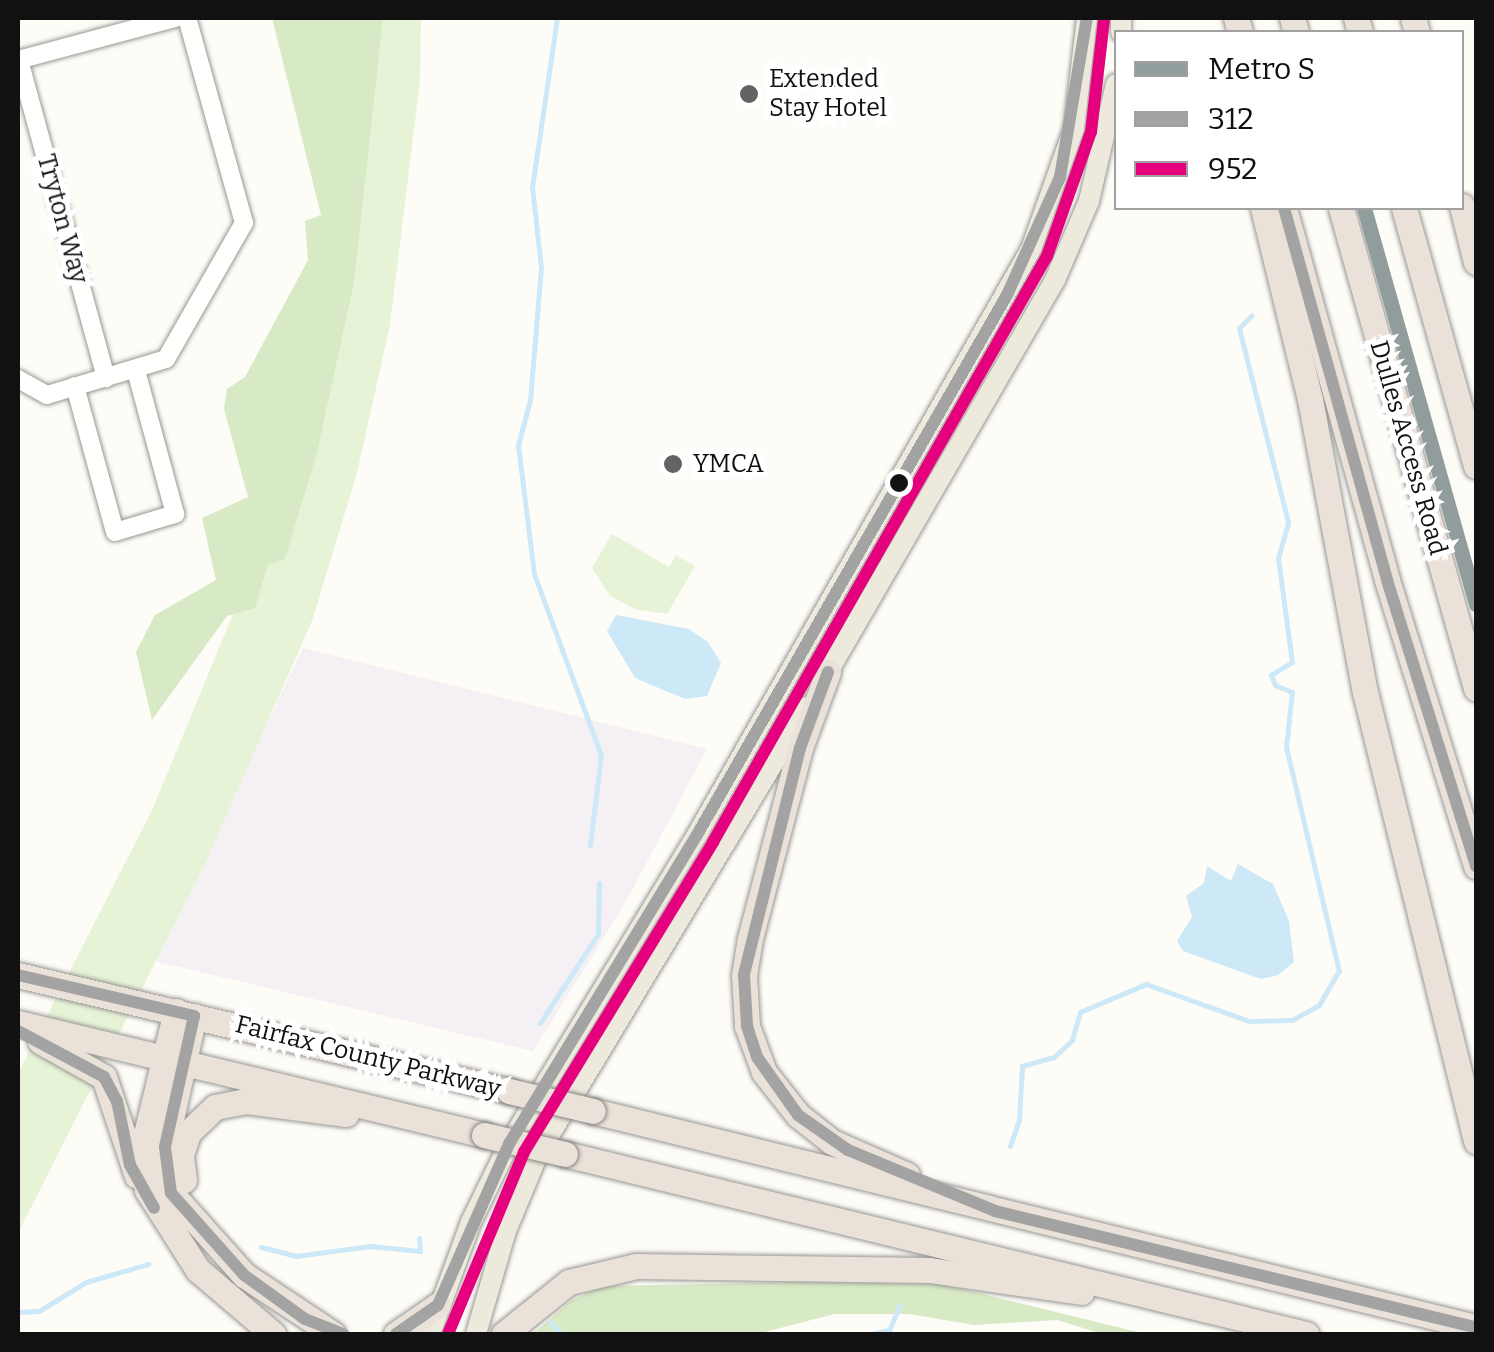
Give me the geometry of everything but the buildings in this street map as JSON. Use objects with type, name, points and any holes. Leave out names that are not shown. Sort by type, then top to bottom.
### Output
[{"type":"highway","points":[[1263,210],[1310,399],[1364,692],[1476,1141]]},
{"type":"highway","points":[[1285,210],[1387,580],[1476,866]]},
{"type":"highway","name":"Dulles Access Road","points":[[1342,210],[1476,688]]},
{"type":"highway","points":[[1405,210],[1476,466]]},
{"type":"highway","points":[[1463,210],[1476,262]]},
{"type":"highway","points":[[828,672],[800,748],[746,958],[752,1043],[774,1087],[818,1133],[996,1211]]},
{"type":"highway","name":"Fairfax County Parkway","points":[[18,974],[1476,1327]]},
{"type":"highway","points":[[147,1190],[143,1146],[173,1062],[185,1014]]},
{"type":"highway","points":[[18,1027],[86,1062],[104,1077],[117,1100],[130,1165],[198,1270],[273,1334]]},
{"type":"highway","name":"Fairfax County Parkway","points":[[18,1027],[565,1154],[1306,1334]]},
{"type":"highway","points":[[173,1062],[164,1171],[176,1202],[216,1248],[262,1289],[334,1333]]},
{"type":"highway","points":[[216,1248],[181,1165],[188,1133],[206,1112],[246,1101],[313,1113],[399,1115]]},
{"type":"highway","points":[[504,1334],[570,1282],[636,1266],[929,1270],[1162,1299]]},
{"type":"highway","points":[[396,1334],[438,1305]]},
{"type":"main road","points":[[430,1334],[484,1193],[524,1118],[698,833],[1031,249],[1074,128],[1087,18]]},
{"type":"main road","points":[[476,1334],[506,1231],[555,1125],[828,672],[1055,280],[1089,201],[1114,93]]},
{"type":"street","points":[[18,60],[175,18]]},
{"type":"street","points":[[18,378],[47,395],[166,359],[244,223],[187,18]]},
{"type":"street","name":"Tryton Way","points":[[18,60],[25,111],[106,378]]},
{"type":"street","points":[[75,386],[115,532],[175,514],[136,370]]},
{"type":"shaded area","points":[[303,648],[707,749],[623,907],[533,1051],[154,961]]},
{"type":"green space","points":[[272,18],[383,18],[354,282],[317,453],[285,559],[268,565],[255,608],[227,616],[152,720],[136,652],[155,615],[216,580],[202,518],[248,497],[224,409],[227,389],[245,377],[308,260],[305,221],[321,215]]},
{"type":"green space","points":[[343,18],[421,18],[420,81],[390,325],[357,473],[312,621],[204,866],[18,1233],[18,1073],[153,808],[250,573],[314,330]]},
{"type":"green space","points":[[612,534],[669,567],[676,555],[695,566],[667,614],[635,609],[610,596],[592,568]]},
{"type":"green space","points":[[941,1284],[1146,1334],[1103,1334],[1057,1320],[974,1325],[909,1314],[834,1314],[757,1334],[533,1334],[572,1300],[604,1286]]},
{"type":"water","points":[[616,615],[689,629],[708,642],[721,663],[707,696],[685,699],[635,678],[607,631]]},
{"type":"water","points":[[1238,864],[1273,884],[1289,921],[1294,962],[1278,975],[1261,979],[1183,951],[1177,941],[1192,917],[1186,896],[1204,883],[1207,866],[1231,881]]},
{"type":"waterway","points":[[557,18],[532,187],[541,267],[530,400],[518,445],[534,574],[601,755],[590,845]]},
{"type":"waterway","points":[[1010,1146],[1019,1120],[1022,1066],[1054,1057],[1072,1040],[1080,1012],[1146,984],[1249,1021],[1292,1020],[1319,1005],[1339,971],[1286,747],[1292,692],[1275,685],[1271,675],[1292,662],[1278,558],[1288,522],[1239,328],[1252,315]]},
{"type":"waterway","points":[[540,1023],[598,934],[599,883]]},
{"type":"waterway","points":[[261,1247],[296,1256],[370,1246],[420,1251],[419,1238]]},
{"type":"waterway","points":[[18,1312],[39,1311],[86,1282],[148,1264]]},
{"type":"waterway","points":[[871,1334],[889,1330],[900,1305]]},
{"type":"waterway","points":[[550,1322],[562,1334]]},
{"type":"metro line","name":"S","points":[[1365,210],[1476,604]]},
{"type":"transit line","name":"312","points":[[396,1334],[438,1305],[509,1144],[698,833],[1007,295],[1060,177],[1087,18]]},
{"type":"transit line","name":"952","points":[[448,1334],[524,1152],[713,842],[1047,256],[1091,132],[1104,20]]},
{"type":"transit line","name":"312","points":[[1285,210],[1387,580],[1476,866]]},
{"type":"transit line","name":"312","points":[[828,672],[800,748],[744,975],[747,1026],[757,1057],[798,1115],[848,1150],[995,1211],[1476,1327]]},
{"type":"transit line","name":"312","points":[[18,975],[194,1016],[165,1147],[171,1193],[244,1275],[305,1319],[343,1334]]},
{"type":"transit line","name":"312","points":[[18,1031],[104,1077],[117,1101],[130,1165],[154,1208]]},
{"type":"place","name":"Extended Stay Hotel","points":[[749,94]]},
{"type":"place","name":"YMCA","points":[[673,464]]}]
